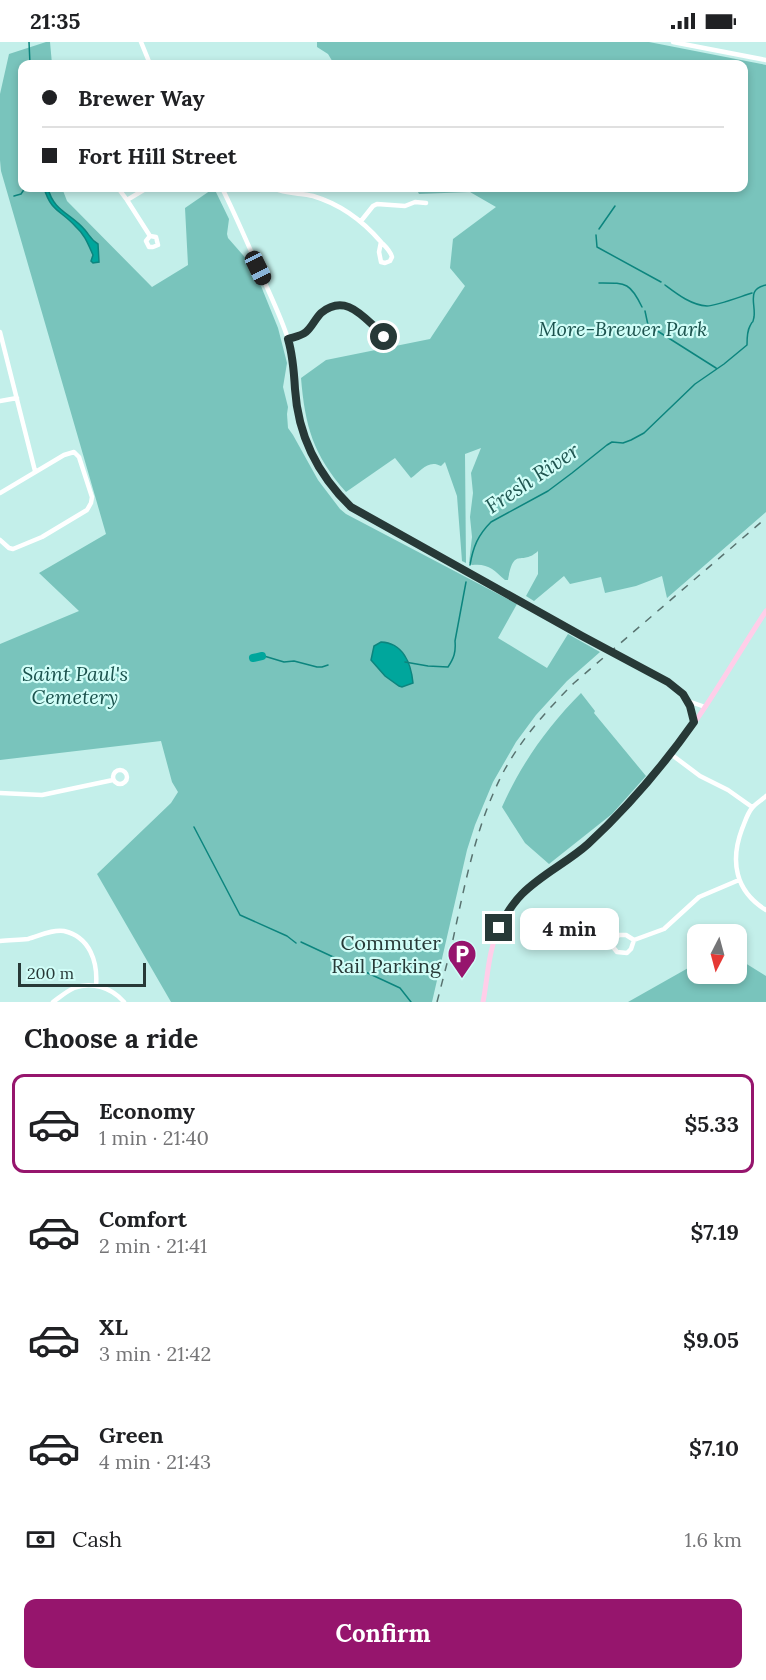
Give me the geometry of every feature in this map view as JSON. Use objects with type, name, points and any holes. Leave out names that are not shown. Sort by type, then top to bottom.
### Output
[{"type":"main road","points":[[483,1002],[494,942],[499,928],[515,901],[586,846],[632,800],[672,755],[766,611]]},
{"type":"street","points":[[141,42],[148,60]]},
{"type":"street","points":[[673,42],[766,60]]},
{"type":"street","points":[[121,192],[150,236]]},
{"type":"street","points":[[127,200],[140,192]]},
{"type":"street","points":[[224,192],[271,295],[288,339],[294,363],[295,389],[301,427],[317,465],[342,498],[351,507],[372,519],[668,682],[688,701],[694,722]]},
{"type":"street","points":[[285,192],[304,194],[336,205],[361,221],[381,242]]},
{"type":"street","points":[[361,221],[377,204],[405,206],[415,202],[426,203]]},
{"type":"street","points":[[288,339],[307,331],[322,313],[339,306],[354,308],[375,327]]},
{"type":"street","points":[[0,332],[35,471]]},
{"type":"street","points":[[0,401],[17,398]]},
{"type":"street","points":[[0,493],[35,471],[74,452],[79,456],[92,498],[92,503],[87,510],[42,537],[17,548],[9,548],[0,540]]},
{"type":"street","points":[[688,701],[705,707]]},
{"type":"street","points":[[672,755],[695,773],[738,796],[752,807]]},
{"type":"street","points":[[0,793],[42,795],[113,780]]},
{"type":"street","points":[[766,796],[752,807],[736,847],[735,859],[739,880],[751,897],[766,910]]},
{"type":"street","points":[[634,940],[626,935],[619,935],[614,940],[613,947],[617,952],[627,953],[634,940],[664,928],[699,897],[739,880]]},
{"type":"street","points":[[0,941],[26,939],[63,930],[81,939],[90,950],[96,963],[96,986]]},
{"type":"street","points":[[53,1002],[75,988],[96,986],[111,991],[124,1002]]},
{"type":"green space","name":"Saint Paul's Cemetery","points":[[50,42],[52,60],[18,60],[18,192],[64,192],[67,201],[152,287],[188,265],[185,208],[208,192],[216,192],[229,219],[228,238],[249,262],[278,328],[287,363],[283,387],[288,407],[288,428],[318,480],[340,509],[517,604],[498,638],[547,668],[568,634],[600,652],[567,681],[536,715],[516,742],[493,782],[467,850],[432,1002],[171,1002],[97,874],[171,803],[178,792],[172,782],[161,741],[0,760],[0,644],[79,611],[39,573],[106,534],[1,171],[0,94],[9,54]]},
{"type":"green space","name":"More-Brewer Park","points":[[317,42],[649,42],[741,60],[332,60],[328,54],[317,47]]},
{"type":"green space","name":"More-Brewer Park","points":[[748,61],[766,65],[766,512],[667,598],[662,576],[636,586],[605,593],[601,577],[570,584],[564,576],[534,601],[526,596],[538,574],[538,551],[516,560],[510,569],[508,580],[487,566],[469,563],[473,493],[471,473],[481,448],[465,454],[466,563],[462,561],[457,496],[445,462],[441,466],[428,465],[411,478],[395,458],[346,492],[318,452],[308,425],[301,378],[326,360],[430,339],[465,286],[450,268],[453,239],[496,207],[470,192],[748,192]]},
{"type":"green space","name":"More-Brewer Park","points":[[418,192],[470,192],[419,194]]},
{"type":"green space","points":[[581,693],[595,711],[594,713],[646,776],[612,814],[549,864],[525,843],[502,807],[536,746]]},
{"type":"green space","points":[[747,964],[766,976],[766,1002],[628,1002],[687,969],[687,984],[747,984]]},
{"type":"shaded area","points":[[46,192],[49,192],[58,207],[98,244],[99,262],[91,261],[93,255],[84,236],[53,206]]},
{"type":"shaded area","points":[[381,642],[395,646],[404,655],[413,683],[399,686],[385,676],[371,660],[374,646]]},
{"type":"waterway","points":[[29,42],[30,60]]},
{"type":"waterway","points":[[14,196],[22,192]]},
{"type":"waterway","points":[[599,229],[615,206]]},
{"type":"waterway","points":[[596,235],[597,247],[661,282]]},
{"type":"waterway","points":[[599,283],[615,283],[630,288],[642,307]]},
{"type":"waterway","points":[[665,285],[690,301],[707,306],[752,293]]},
{"type":"waterway","name":"Fresh River","points":[[470,565],[477,542],[491,522],[548,491],[612,442],[623,443],[644,433],[695,384],[747,345],[748,330],[754,317],[754,293],[766,285]]},
{"type":"waterway","points":[[645,311],[648,325],[716,368]]},
{"type":"waterway","name":"Fresh River","points":[[405,662],[448,667],[455,652],[466,582]]},
{"type":"waterway","points":[[253,658],[262,656]]},
{"type":"waterway","points":[[264,656],[284,662],[294,661],[317,667],[328,665]]},
{"type":"waterway","points":[[194,827],[240,915],[287,936],[296,943]]},
{"type":"waterway","points":[[301,942],[400,988],[411,1002]]},
{"type":"railway","points":[[437,1002],[479,832],[505,769],[520,746],[545,713],[574,683],[766,518]]},
{"type":"place","name":"Commuter Rail Parking","points":[[462,980]]},
{"type":"route","points":[[384,337],[378,337],[374,333],[375,327],[354,308],[339,306],[327,309],[307,331],[288,339],[294,363],[295,389],[301,427],[314,459],[330,484],[351,507],[668,682],[683,694],[690,706],[694,722],[672,755],[632,800],[586,846],[523,893],[508,911],[499,928]]}]
